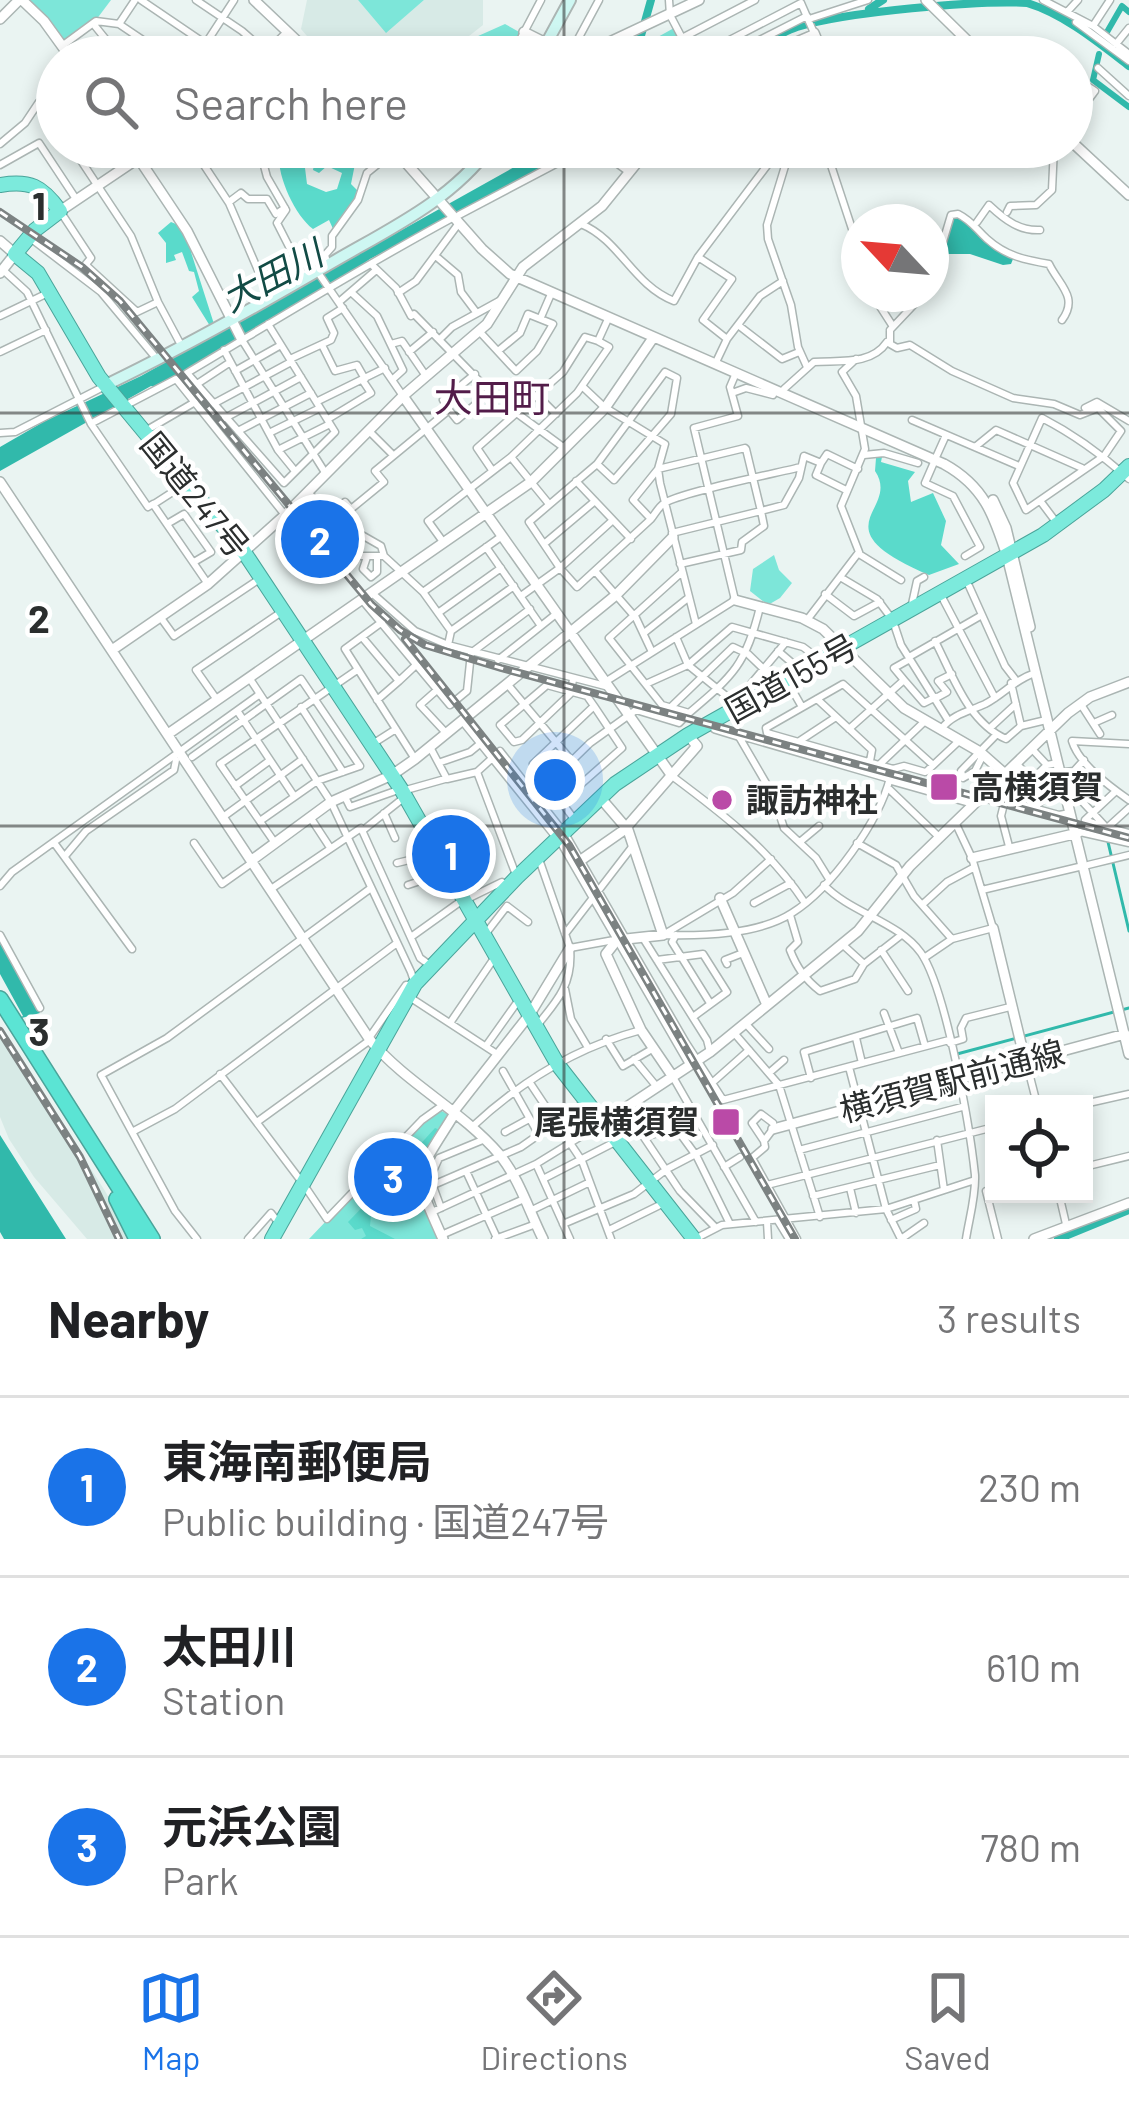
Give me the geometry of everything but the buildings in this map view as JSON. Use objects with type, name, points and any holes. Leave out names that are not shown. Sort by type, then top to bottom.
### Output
[{"type":"highway","points":[[0,185],[33,184],[46,191],[60,211],[16,254]]},
{"type":"highway","name":"国道247号","points":[[16,254],[31,264],[108,387],[244,552],[373,744],[480,926]]},
{"type":"highway","name":"国道155号","points":[[413,991],[616,784],[895,622],[969,586],[1127,474]]},
{"type":"highway","name":"国道155号","points":[[895,622],[920,600],[1072,524],[1127,474]]},
{"type":"highway","name":"国道155号","points":[[276,1234],[374,1045],[431,966],[480,926],[512,882],[658,756],[846,651]]},
{"type":"highway","points":[[480,926],[558,1065],[694,1239]]},
{"type":"highway","points":[[0,999],[149,1239]]},
{"type":"highway","points":[[0,1010],[149,1239]]},
{"type":"main road","points":[[551,36],[570,0]]},
{"type":"main road","points":[[108,387],[443,200],[475,168]]},
{"type":"street","points":[[119,24],[138,0],[194,36]]},
{"type":"street","points":[[196,0],[242,36]]},
{"type":"street","points":[[210,36],[234,0]]},
{"type":"street","points":[[259,0],[296,36]]},
{"type":"street","points":[[259,0],[296,36]]},
{"type":"street","points":[[522,36],[541,0]]},
{"type":"street","points":[[579,36],[599,0]]},
{"type":"street","points":[[669,0],[670,15],[681,36]]},
{"type":"street","points":[[627,36],[699,0]]},
{"type":"street","points":[[686,36],[754,0]]},
{"type":"street","points":[[769,36],[808,17],[868,0]]},
{"type":"street","points":[[1043,0],[1094,26],[1129,57]]},
{"type":"street","points":[[1067,12],[1078,0]]},
{"type":"street","points":[[1094,26],[1110,0]]},
{"type":"street","points":[[0,19],[15,1],[52,36]]},
{"type":"street","points":[[735,36],[800,2],[815,36]]},
{"type":"street","points":[[930,4],[963,36]]},
{"type":"street","points":[[76,36],[96,21],[119,24],[137,36]]},
{"type":"street","points":[[1076,22],[1129,57]]},
{"type":"street","points":[[91,25],[105,36]]},
{"type":"street","points":[[1116,44],[1129,28]]},
{"type":"street","points":[[284,36],[290,30]]},
{"type":"street","points":[[524,32],[532,36]]},
{"type":"street","points":[[804,36],[813,32]]},
{"type":"street","points":[[1098,68],[1128,93]]},
{"type":"street","points":[[0,144],[36,108]]},
{"type":"street","points":[[0,165],[36,145]]},
{"type":"street","points":[[1093,162],[1129,195]]},
{"type":"street","points":[[56,168],[76,199]]},
{"type":"street","points":[[86,168],[131,236],[182,345]]},
{"type":"street","points":[[123,168],[60,211],[92,258],[88,267],[137,312]]},
{"type":"street","points":[[146,168],[187,231],[241,339],[326,473]]},
{"type":"street","points":[[206,168],[229,202],[260,276],[276,295]]},
{"type":"street","points":[[265,168],[285,208]]},
{"type":"street","points":[[317,272],[332,247],[332,236],[358,200],[373,168]]},
{"type":"street","points":[[414,168],[517,275],[608,319],[717,360],[778,392],[861,425]]},
{"type":"street","points":[[268,324],[335,432],[284,483],[187,373],[241,339],[329,288],[549,168]]},
{"type":"street","points":[[623,168],[629,172]]},
{"type":"street","points":[[112,650],[208,584],[276,527],[403,396],[479,331],[504,301],[517,275],[602,206],[632,168]]},
{"type":"street","points":[[578,222],[609,240],[642,280],[674,301],[698,257],[766,168]]},
{"type":"street","points":[[784,168],[767,230],[808,367]]},
{"type":"street","points":[[833,168],[846,204]]},
{"type":"street","points":[[1007,212],[1010,206],[1036,205],[1052,190],[1053,168]]},
{"type":"street","points":[[229,202],[242,194],[248,199],[267,199],[277,214],[285,208]]},
{"type":"street","points":[[973,223],[989,205],[1010,224],[1031,232],[1040,230]]},
{"type":"street","points":[[285,208],[277,223],[329,288],[672,776],[742,830],[805,903]]},
{"type":"street","points":[[949,222],[951,215],[960,214],[991,243],[1022,261],[1049,264],[1068,290],[1070,304],[1062,320]]},
{"type":"street","points":[[398,293],[437,257],[457,217]]},
{"type":"street","points":[[29,237],[86,278],[156,358]]},
{"type":"street","points":[[0,241],[16,254],[1,272],[19,284],[31,301],[92,423],[148,507],[185,484]]},
{"type":"street","points":[[437,257],[458,275],[461,292],[476,312]]},
{"type":"street","points":[[698,257],[732,279],[703,320],[727,339]]},
{"type":"street","points":[[272,267],[276,295]]},
{"type":"street","points":[[213,404],[334,336],[327,318],[373,268]]},
{"type":"street","points":[[373,268],[397,288],[411,316],[433,332],[475,374],[490,392],[457,420],[443,400],[475,374]]},
{"type":"street","points":[[517,275],[936,458],[960,473],[987,501],[1010,558],[1129,1054]]},
{"type":"street","points":[[219,296],[260,276]]},
{"type":"street","points":[[717,360],[760,296],[783,281]]},
{"type":"street","points":[[0,316],[50,292]]},
{"type":"street","points":[[352,293],[377,316],[403,370],[392,380]]},
{"type":"street","points":[[541,317],[551,294]]},
{"type":"street","points":[[440,340],[498,298],[504,301]]},
{"type":"street","points":[[127,320],[158,302]]},
{"type":"street","points":[[882,312],[891,328],[890,344],[897,348],[910,345],[952,371],[1013,398],[1054,404],[1077,414],[1098,408],[1121,430],[1105,457],[1026,510],[1012,483],[1042,418],[1084,440],[1105,457],[1127,474]]},
{"type":"street","points":[[732,393],[746,388],[778,392],[819,361],[843,364],[884,349],[891,328],[909,312]]},
{"type":"street","points":[[479,331],[516,371],[537,351],[553,325],[528,314],[520,333],[498,351]]},
{"type":"street","points":[[598,341],[608,319]]},
{"type":"street","points":[[738,325],[782,358],[800,352]]},
{"type":"street","points":[[0,352],[46,330]]},
{"type":"street","points":[[410,352],[433,332]]},
{"type":"street","points":[[168,734],[529,480],[603,406],[652,336]]},
{"type":"street","points":[[441,539],[428,521],[511,457],[556,414],[583,387],[609,347],[585,337],[563,372],[477,448],[492,470]]},
{"type":"street","points":[[391,344],[402,341],[426,376]]},
{"type":"street","points":[[197,384],[281,345]]},
{"type":"street","points":[[278,450],[371,393],[357,365],[335,370],[322,345]]},
{"type":"street","points":[[224,350],[278,450],[295,472]]},
{"type":"street","points":[[808,620],[859,554],[859,544],[841,512],[845,490],[864,454],[856,396],[842,372],[856,358]]},
{"type":"street","points":[[269,433],[385,368]]},
{"type":"street","points":[[597,464],[614,480],[671,414],[677,378],[665,372],[597,464],[529,522],[577,587],[664,502],[802,466]]},
{"type":"street","points":[[735,600],[694,428],[738,416],[732,393],[736,373]]},
{"type":"street","points":[[225,418],[301,377]]},
{"type":"street","points":[[92,423],[176,379],[285,515]]},
{"type":"street","points":[[0,436],[108,387]]},
{"type":"street","points":[[583,387],[603,406],[664,444],[658,469],[696,624]]},
{"type":"street","points":[[238,431],[311,393]]},
{"type":"street","points":[[538,396],[556,414]]},
{"type":"street","points":[[144,432],[195,402]]},
{"type":"street","points":[[1077,414],[1096,402],[1129,422]]},
{"type":"street","points":[[529,480],[603,406]]},
{"type":"street","points":[[308,492],[329,516],[345,502],[352,509],[384,482],[375,471],[449,410]]},
{"type":"street","points":[[518,414],[563,447]]},
{"type":"street","points":[[912,420],[1020,466]]},
{"type":"street","points":[[368,430],[393,455]]},
{"type":"street","points":[[975,447],[996,430],[1083,469]]},
{"type":"street","points":[[946,435],[925,483],[952,496],[980,547],[965,556]]},
{"type":"street","points":[[651,519],[633,500],[658,469],[745,448],[764,526],[742,542],[741,550],[680,565],[609,638],[662,705],[689,713]]},
{"type":"street","points":[[864,454],[884,453],[918,463]]},
{"type":"street","points":[[845,490],[816,475],[826,454],[858,469]]},
{"type":"street","points":[[511,457],[549,504]]},
{"type":"street","points":[[271,889],[384,813],[415,759],[616,595],[673,535],[784,505],[804,457],[821,464]]},
{"type":"street","points":[[576,481],[632,538]]},
{"type":"street","points":[[0,482],[374,1045],[502,1157],[543,1239]]},
{"type":"street","points":[[544,544],[595,501]]},
{"type":"street","points":[[1041,502],[1058,525]]},
{"type":"street","points":[[154,504],[208,584]]},
{"type":"street","points":[[168,734],[484,512]]},
{"type":"street","points":[[167,524],[184,514],[211,552],[193,563]]},
{"type":"street","points":[[521,596],[613,520]]},
{"type":"street","points":[[374,559],[381,546],[360,534],[351,537],[349,548],[356,556],[374,559],[423,592],[451,631]]},
{"type":"street","points":[[423,592],[502,536]]},
{"type":"street","points":[[486,547],[541,626]]},
{"type":"street","points":[[662,549],[680,565]]},
{"type":"street","points":[[859,554],[901,580]]},
{"type":"street","points":[[1010,558],[1052,729]]},
{"type":"street","points":[[438,613],[501,568]]},
{"type":"street","points":[[595,571],[634,615],[652,652]]},
{"type":"street","points":[[840,577],[871,594],[895,622],[910,658],[936,698],[944,725],[1005,774],[1035,808]]},
{"type":"street","points":[[920,600],[917,581],[924,577]]},
{"type":"street","points":[[161,618],[174,636],[261,578]]},
{"type":"street","points":[[448,645],[451,631],[514,586]]},
{"type":"street","points":[[871,594],[879,586]]},
{"type":"street","points":[[969,586],[1013,681],[1021,726]]},
{"type":"street","points":[[373,593],[415,631],[448,645],[607,685],[735,600],[808,620],[925,721],[944,725],[995,698],[1013,681],[1035,673]]},
{"type":"street","points":[[825,594],[854,616],[880,602]]},
{"type":"street","points":[[644,633],[689,598]]},
{"type":"street","points":[[944,599],[995,698]]},
{"type":"street","points":[[363,601],[450,705],[465,692],[471,652],[530,609]]},
{"type":"street","points":[[536,796],[571,760],[636,710],[680,723],[748,654],[760,607]]},
{"type":"street","points":[[214,698],[196,670],[284,611]]},
{"type":"street","points":[[498,660],[556,614]]},
{"type":"street","points":[[952,674],[938,682],[947,692],[924,703],[894,668],[982,615]]},
{"type":"street","points":[[382,622],[345,649],[415,759]]},
{"type":"street","points":[[647,683],[688,665],[730,627],[808,649],[821,662]]},
{"type":"street","points":[[362,637],[399,681]]},
{"type":"street","points":[[676,637],[688,665],[735,703],[786,642]]},
{"type":"street","points":[[935,641],[970,710],[1006,740],[1021,726],[1052,729],[1072,741],[1129,744]]},
{"type":"street","points":[[671,708],[730,648],[748,654],[802,707]]},
{"type":"street","points":[[778,651],[799,670]]},
{"type":"street","points":[[376,700],[417,664]]},
{"type":"street","points":[[275,843],[220,764],[357,670]]},
{"type":"street","points":[[250,679],[331,802],[397,943],[413,991],[497,1054]]},
{"type":"street","points":[[192,757],[301,679],[360,766],[317,781],[260,821]]},
{"type":"street","points":[[562,801],[622,748],[587,696],[571,692],[547,686],[500,724],[514,742],[571,692],[573,680]]},
{"type":"street","points":[[849,729],[904,680]]},
{"type":"street","points":[[436,1210],[572,1144],[734,1034],[842,944],[939,837],[1080,703],[1129,682]]},
{"type":"street","points":[[933,765],[843,684],[766,728],[767,734],[795,746],[975,803]]},
{"type":"street","points":[[507,685],[571,760]]},
{"type":"street","points":[[437,690],[420,706],[447,734]]},
{"type":"street","points":[[465,692],[479,709]]},
{"type":"street","points":[[0,886],[12,872],[260,694]]},
{"type":"street","points":[[817,699],[872,750],[874,764]]},
{"type":"street","points":[[1080,703],[1100,734]]},
{"type":"street","points":[[989,728],[1016,704]]},
{"type":"street","points":[[576,821],[533,764],[594,706]]},
{"type":"street","points":[[301,707],[343,772]]},
{"type":"street","points":[[238,712],[294,796]]},
{"type":"street","points":[[1096,722],[1112,716]]},
{"type":"street","points":[[795,746],[836,717]]},
{"type":"street","points":[[874,764],[925,721]]},
{"type":"street","points":[[463,722],[581,860],[596,893]]},
{"type":"street","points":[[715,728],[874,764],[939,837]]},
{"type":"street","points":[[373,744],[396,729]]},
{"type":"street","points":[[738,735],[773,795],[784,828],[801,841],[826,882],[847,906],[871,916],[924,955],[942,1002],[975,1180],[966,1239]]},
{"type":"street","points":[[981,753],[997,735]]},
{"type":"street","points":[[581,860],[627,827],[697,746],[692,740]]},
{"type":"street","points":[[570,948],[663,934],[734,931],[790,915],[826,882],[857,843],[876,817],[878,800],[890,779],[904,766],[925,772],[960,740]]},
{"type":"street","points":[[1072,741],[1074,749],[1129,804],[1107,831]]},
{"type":"street","points":[[441,762],[481,743]]},
{"type":"street","points":[[430,747],[447,779]]},
{"type":"street","points":[[1031,748],[1057,767],[1075,797],[1107,831],[1129,843]]},
{"type":"street","points":[[194,843],[222,884],[344,795],[477,772],[500,751],[536,796],[694,1063],[723,1100],[963,1039],[961,1028],[967,1018],[1014,1006]]},
{"type":"street","points":[[65,856],[86,832],[173,770],[178,755]]},
{"type":"street","points":[[223,818],[303,759]]},
{"type":"street","points":[[1010,850],[1001,817],[1006,804],[1032,780],[1057,767],[1074,771],[1084,760]]},
{"type":"street","points":[[235,786],[269,761]]},
{"type":"street","points":[[1016,763],[1032,780]]},
{"type":"street","points":[[410,938],[465,900],[512,882],[477,772]]},
{"type":"street","points":[[1075,797],[1100,776]]},
{"type":"street","points":[[1035,808],[1054,789],[1064,787]]},
{"type":"street","points":[[1093,813],[1116,791]]},
{"type":"street","points":[[984,794],[1006,804],[1070,813]]},
{"type":"street","points":[[1075,797],[1078,833]]},
{"type":"street","points":[[604,802],[627,827],[663,934]]},
{"type":"street","points":[[384,813],[395,838]]},
{"type":"street","points":[[310,817],[329,846]]},
{"type":"street","points":[[955,822],[982,890],[1035,1095]]},
{"type":"street","points":[[801,841],[818,826]]},
{"type":"street","points":[[362,831],[420,958],[431,966]]},
{"type":"street","points":[[923,904],[973,863],[1010,850],[1078,833],[1129,833]]},
{"type":"street","points":[[857,843],[896,865],[952,939]]},
{"type":"street","points":[[55,844],[132,949]]},
{"type":"street","points":[[564,934],[632,847]]},
{"type":"street","points":[[397,863],[438,853]]},
{"type":"street","points":[[982,890],[1129,855]]},
{"type":"street","points":[[663,934],[733,892],[771,860]]},
{"type":"street","points":[[540,862],[570,948],[565,989],[571,1019],[587,1046]]},
{"type":"street","points":[[408,885],[449,872]]},
{"type":"street","points":[[754,903],[791,883]]},
{"type":"street","points":[[197,1239],[176,1211],[100,1075],[167,1038],[370,888]]},
{"type":"street","points":[[720,898],[767,1005]]},
{"type":"street","points":[[398,908],[410,906]]},
{"type":"street","points":[[480,926],[507,906],[528,922]]},
{"type":"street","points":[[790,915],[798,942],[790,950],[802,974],[820,991],[850,982],[864,964],[900,936]]},
{"type":"street","points":[[924,955],[952,939],[993,928]]},
{"type":"street","points":[[0,935],[40,1008]]},
{"type":"street","points":[[676,935],[671,942],[710,1004]]},
{"type":"street","points":[[643,938],[710,1052]]},
{"type":"street","points":[[622,941],[606,954],[641,1030],[674,1076],[756,1222]]},
{"type":"street","points":[[132,1132],[175,1109],[397,943]]},
{"type":"street","points":[[842,944],[864,964]]},
{"type":"street","points":[[533,1020],[570,948]]},
{"type":"street","points":[[881,950],[908,991]]},
{"type":"street","points":[[727,964],[725,960],[743,953]]},
{"type":"street","points":[[657,960],[703,954],[727,992],[693,1017]]},
{"type":"street","points":[[450,1023],[496,955]]},
{"type":"street","points":[[436,1210],[419,1183],[451,1110],[497,1054],[565,989]]},
{"type":"street","points":[[485,1046],[520,998]]},
{"type":"street","points":[[884,1013],[899,1053]]},
{"type":"street","points":[[811,1078],[804,1052],[917,1018],[925,1046]]},
{"type":"street","points":[[746,1024],[769,1049]]},
{"type":"street","points":[[472,1127],[514,1092],[587,1046],[641,1030]]},
{"type":"street","name":"横須賀駅前通線","points":[[773,1126],[1127,1031]]},
{"type":"street","points":[[734,1034],[779,1085],[820,1217]]},
{"type":"street","points":[[856,1038],[862,1064]]},
{"type":"street","points":[[606,1039],[623,1066],[652,1049]]},
{"type":"street","points":[[257,1122],[374,1045]]},
{"type":"street","points":[[713,1082],[748,1050]]},
{"type":"street","points":[[634,1060],[657,1087]]},
{"type":"street","points":[[769,1073],[784,1060]]},
{"type":"street","points":[[849,1067],[891,1220],[901,1239],[924,1223]]},
{"type":"street","points":[[503,1071],[539,1136]]},
{"type":"street","points":[[220,1074],[327,1219],[422,1120],[451,1110]]},
{"type":"street","points":[[530,1083],[582,1161],[609,1235],[664,1202]]},
{"type":"street","points":[[1093,1102],[1129,1094]]},
{"type":"street","points":[[431,1186],[502,1157],[587,1101]]},
{"type":"street","points":[[629,1106],[680,1191],[715,1227]]},
{"type":"street","points":[[799,1150],[962,1107]]},
{"type":"street","points":[[764,1142],[773,1126],[761,1114],[752,1123],[765,1148],[752,1157],[793,1239]]},
{"type":"street","points":[[644,1137],[695,1116]]},
{"type":"street","points":[[505,1132],[529,1119]]},
{"type":"street","points":[[676,1127],[696,1155],[730,1224]]},
{"type":"street","points":[[767,1185],[985,1128]]},
{"type":"street","points":[[484,1139],[439,1158],[430,1178],[444,1236],[524,1199]]},
{"type":"street","points":[[937,1139],[944,1190]]},
{"type":"street","points":[[543,1179],[617,1140]]},
{"type":"street","points":[[563,1224],[634,1194],[667,1169],[713,1145]]},
{"type":"street","points":[[1093,1165],[1129,1156]]},
{"type":"street","points":[[724,1167],[740,1157]]},
{"type":"street","points":[[536,1164],[570,1239]]},
{"type":"street","points":[[813,1196],[940,1165]]},
{"type":"street","points":[[466,1172],[496,1239],[536,1224]]},
{"type":"street","points":[[694,1239],[730,1224],[886,1209],[975,1180]]},
{"type":"street","points":[[530,1211],[588,1183]]},
{"type":"street","points":[[850,1188],[856,1213]]},
{"type":"street","points":[[973,1194],[985,1191]]},
{"type":"street","points":[[891,1220],[916,1209],[914,1200]]},
{"type":"street","points":[[992,1203],[998,1239]]},
{"type":"street","points":[[1061,1203],[1066,1224]]},
{"type":"street","points":[[1034,1239],[1129,1203]]},
{"type":"street","points":[[248,1239],[271,1214],[276,1234]]},
{"type":"street","points":[[766,1222],[768,1239]]},
{"type":"shaded area","points":[[30,0],[111,0],[96,20],[73,36],[60,36]]},
{"type":"shaded area","points":[[307,0],[358,0],[386,32],[424,0],[483,0],[483,25],[469,36],[307,36],[301,29]]},
{"type":"shaded area","points":[[358,0],[424,0],[386,33]]},
{"type":"shaded area","points":[[505,24],[521,33],[519,36],[478,36]]},
{"type":"shaded area","points":[[280,168],[305,168],[307,184],[326,192],[337,189],[342,173],[331,168],[354,168],[351,184],[360,193],[334,231],[329,220],[313,229],[292,203]]},
{"type":"shaded area","points":[[512,168],[542,168],[370,259],[156,387],[0,471],[0,447],[141,376]]},
{"type":"shaded area","points":[[959,218],[1013,259],[1011,264],[949,254],[953,219]]},
{"type":"shaded area","points":[[171,222],[181,226],[193,249],[214,324],[210,326],[192,297],[199,291],[182,252],[166,263],[166,243],[158,233]]},
{"type":"shaded area","points":[[882,457],[881,462],[915,472],[908,481],[911,502],[933,493],[946,521],[941,545],[959,564],[929,575],[876,544],[869,520],[879,497],[876,458]]},
{"type":"shaded area","points":[[774,555],[779,570],[792,583],[768,605],[750,591],[753,569]]},
{"type":"shaded area","points":[[0,943],[40,1013],[18,1019],[23,1016],[0,974]]},
{"type":"shaded area","points":[[0,1026],[133,1239],[87,1239],[34,1177],[9,1139],[0,1117]]},
{"type":"shaded area","points":[[438,1109],[451,1116],[416,1181],[442,1239],[309,1239],[422,1120]]},
{"type":"shaded area","points":[[435,1128],[440,1130],[424,1154],[420,1151],[399,1179],[400,1200],[394,1189],[395,1196],[387,1196],[391,1201],[372,1206],[370,1226],[395,1239],[361,1239],[366,1236],[362,1228],[355,1230],[348,1222],[379,1190],[389,1191],[396,1183],[396,1171]]},
{"type":"shaded area","points":[[0,1135],[66,1239],[4,1239],[0,1232]]},
{"type":"waterway","points":[[641,36],[651,0]]},
{"type":"waterway","points":[[869,9],[883,0]]},
{"type":"waterway","name":"大田川","points":[[779,36],[846,16],[978,3],[1027,3],[1089,36]]},
{"type":"waterway","points":[[1107,32],[1122,6],[1129,12]]},
{"type":"waterway","name":"大田川","points":[[1093,39],[1129,66]]},
{"type":"waterway","points":[[1099,54],[1093,80],[1129,107]]},
{"type":"waterway","points":[[1108,842],[1129,931]]},
{"type":"waterway","points":[[957,1054],[1129,1008]]},
{"type":"waterway","points":[[1058,1239],[1129,1210]]},
{"type":"railway","points":[[0,212],[82,267],[120,301],[371,604],[425,645],[1129,838]]},
{"type":"railway","points":[[405,639],[569,845],[795,1239]]},
{"type":"railway","points":[[0,1031],[80,1157],[119,1239]]},
{"type":"place","name":"太田川","points":[[320,539]]},
{"type":"place","name":"高横須賀","points":[[944,787]]},
{"type":"place","name":"諏訪神社","points":[[722,800]]},
{"type":"place","name":"東海南郵便局","points":[[451,854]]},
{"type":"place","name":"尾張横須賀","points":[[726,1122]]},
{"type":"place","name":"元浜公園","points":[[393,1177]]},
{"type":"district","name":"大田町","points":[[492,398]]}]
